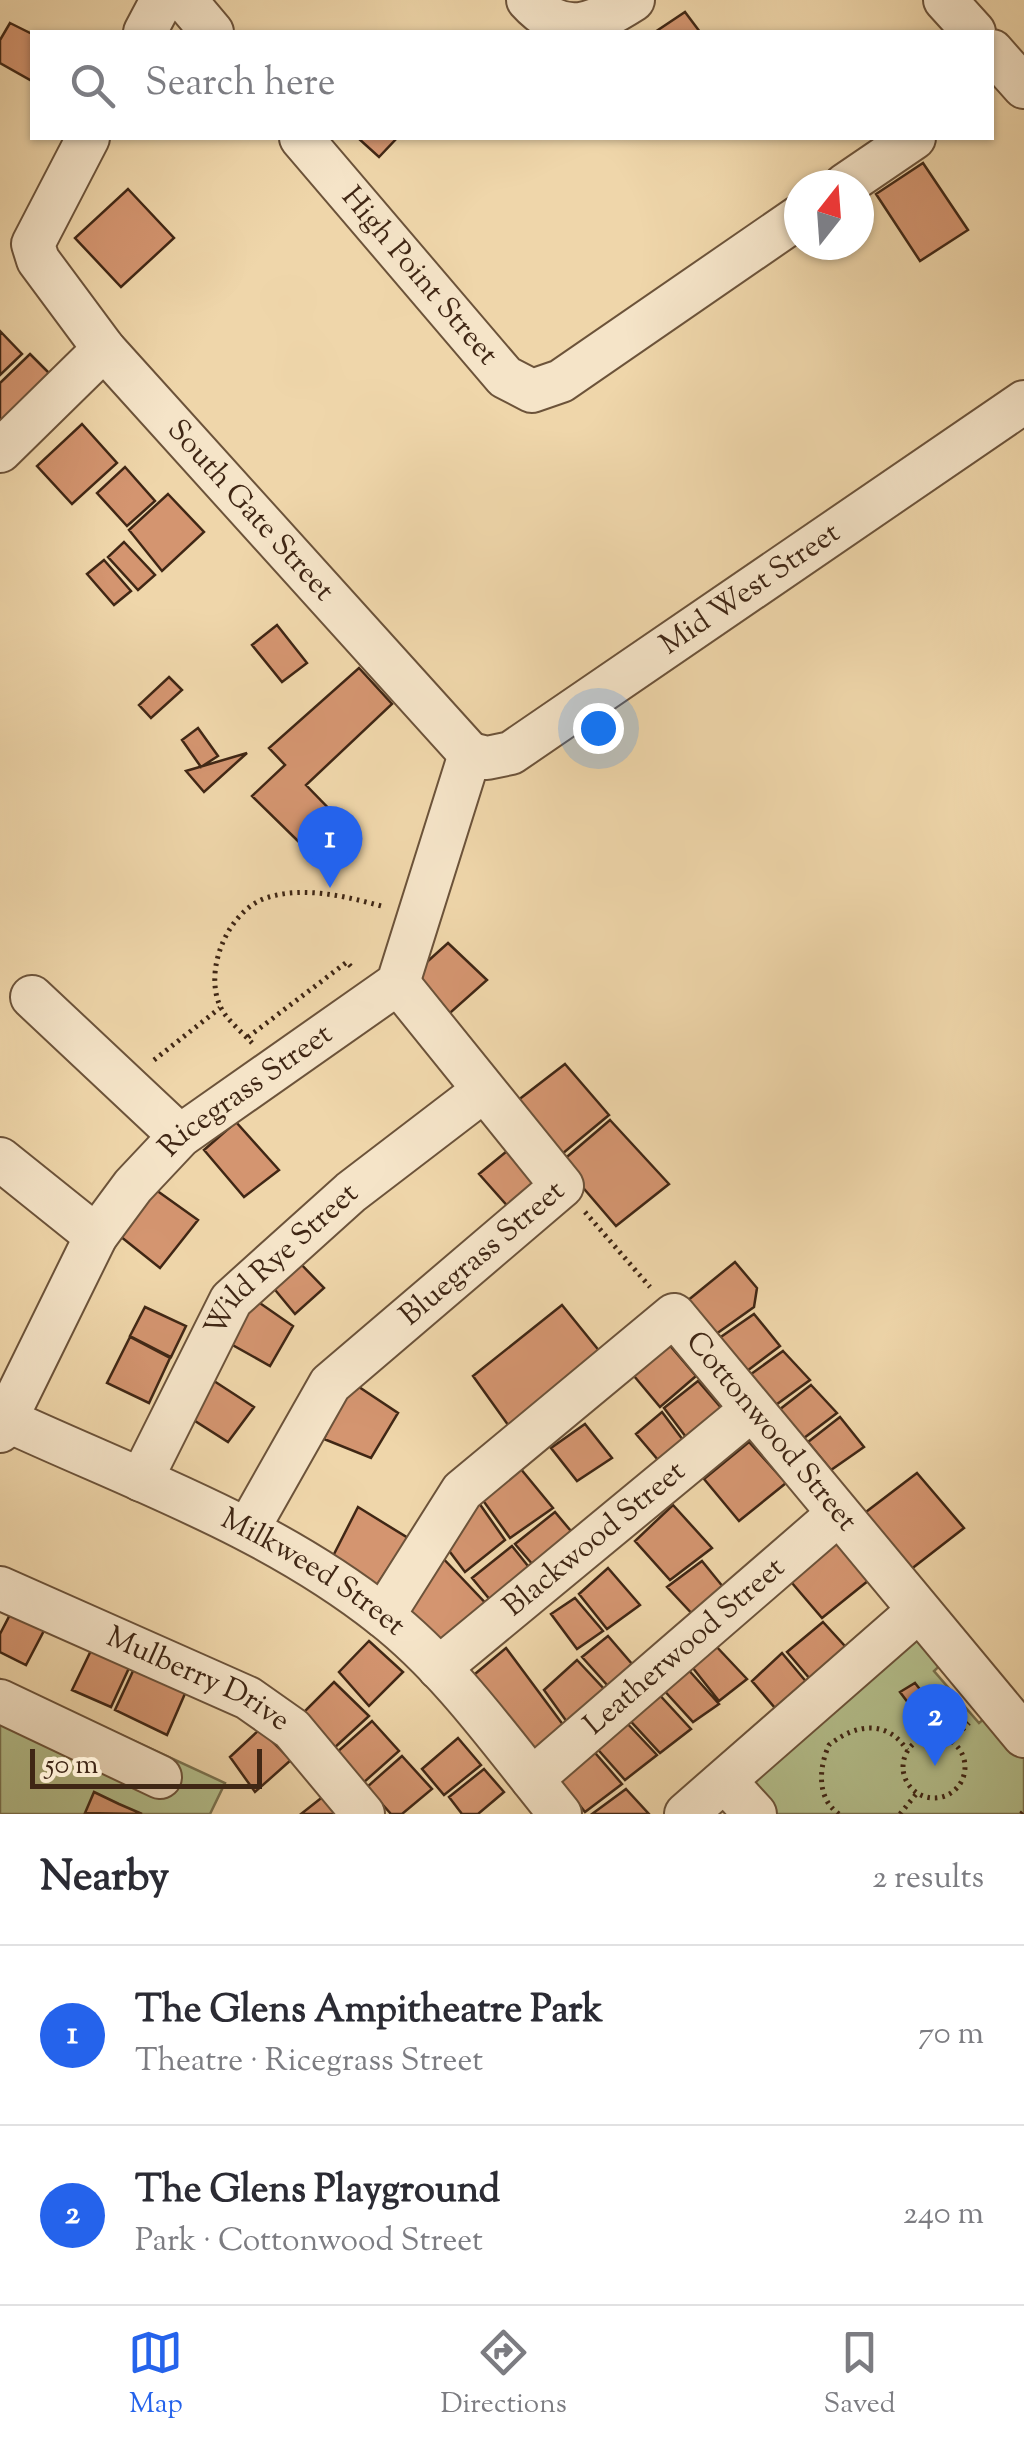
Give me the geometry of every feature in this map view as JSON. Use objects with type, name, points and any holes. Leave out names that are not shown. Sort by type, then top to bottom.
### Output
[{"type":"street","points":[[145,30],[162,0]]},
{"type":"street","points":[[184,0],[210,30]]},
{"type":"street","points":[[528,0],[562,24],[596,24],[633,0]]},
{"type":"street","points":[[945,0],[972,30]]},
{"type":"street","name":"South Gate Street","points":[[87,140],[33,244],[38,260],[104,349],[470,754]]},
{"type":"street","name":"High Point Street","points":[[303,140],[505,377],[532,391],[561,381],[784,227]]},
{"type":"street","points":[[867,170],[911,140]]},
{"type":"street","points":[[0,452],[104,349]]},
{"type":"street","name":"Mid West Street","points":[[470,754],[486,758],[510,753],[1024,402]]},
{"type":"street","points":[[398,983],[470,754]]},
{"type":"street","name":"Ricegrass Street","points":[[2,1423],[96,1236],[133,1186],[180,1136],[398,983]]},
{"type":"street","name":"Bluegrass Street","points":[[249,1527],[330,1384],[562,1186],[398,983]]},
{"type":"street","points":[[32,997],[180,1136]]},
{"type":"street","name":"Wild Rye Street","points":[[141,1480],[232,1300],[351,1192],[483,1091]]},
{"type":"street","points":[[0,1160],[96,1236]]},
{"type":"street","name":"Cottonwood Street","points":[[383,1616],[462,1491],[674,1316],[1024,1736]]},
{"type":"street","name":"Blackwood Street","points":[[439,1668],[750,1410]]},
{"type":"street","name":"Milkweed Street","points":[[2,1423],[249,1527],[383,1616],[439,1668],[560,1814]]},
{"type":"street","name":"Leatherwood Street","points":[[532,1779],[837,1515]]},
{"type":"street","name":"Mulberry Drive","points":[[0,1588],[248,1698],[292,1729],[364,1814]]},
{"type":"street","points":[[686,1814],[917,1612]]},
{"type":"street","points":[[0,1701],[160,1777]]},
{"type":"street","points":[[724,1781],[755,1814]]},
{"type":"path","points":[[277,1071],[221,1008],[216,985],[218,961],[228,930],[246,908],[268,897],[308,892],[344,896],[419,916]]},
{"type":"path","points":[[124,1084],[221,1008]]},
{"type":"path","points":[[562,1186],[674,1316]]},
{"type":"path","points":[[840,1814],[832,1810],[820,1777],[830,1745],[859,1728],[881,1728],[898,1736],[907,1750]]},
{"type":"path","points":[[940,1736],[951,1740],[965,1760],[961,1784],[952,1793],[928,1798],[917,1793],[903,1774],[907,1750],[916,1741],[940,1736]]},
{"type":"path","points":[[900,1814],[917,1793]]},
{"type":"green space","points":[[919,1623],[950,1656],[934,1671],[979,1723],[996,1709],[1024,1740],[1024,1814],[773,1814],[742,1779]]},
{"type":"green space","points":[[0,1679],[225,1783],[210,1814],[0,1814]]},
{"type":"building","points":[[685,12],[698,30],[658,30]]},
{"type":"building","points":[[10,23],[30,33],[30,80],[0,63],[0,40]]},
{"type":"building","points":[[360,140],[395,140],[379,157]]},
{"type":"building","points":[[923,163],[968,230],[920,261],[876,194]]},
{"type":"building","points":[[128,189],[174,238],[121,287],[75,238]]},
{"type":"building","points":[[0,331],[22,354],[0,375]]},
{"type":"building","points":[[30,354],[57,381],[0,434],[0,383]]},
{"type":"building","points":[[82,424],[117,463],[72,504],[37,466]]},
{"type":"building","points":[[125,467],[155,501],[127,526],[97,493]]},
{"type":"building","points":[[168,494],[204,532],[162,571],[129,530]]},
{"type":"building","points":[[124,542],[155,575],[138,590],[108,557]]},
{"type":"building","points":[[104,560],[131,591],[114,605],[87,574]]},
{"type":"building","points":[[277,625],[307,663],[282,682],[252,645]]},
{"type":"building","points":[[359,668],[392,704],[306,785],[336,816],[302,845],[252,796],[285,765],[269,748]]},
{"type":"building","points":[[169,677],[182,690],[151,718],[139,705]]},
{"type":"building","points":[[198,728],[218,756],[201,767],[182,740]]},
{"type":"building","points":[[247,753],[204,792],[186,771]]},
{"type":"building","points":[[448,943],[487,980],[442,1020],[408,979]]},
{"type":"building","points":[[565,1064],[609,1115],[562,1154],[517,1101]]},
{"type":"building","points":[[610,1120],[669,1184],[616,1226],[561,1162]]},
{"type":"building","points":[[236,1122],[279,1170],[244,1197],[204,1150]]},
{"type":"building","points":[[518,1142],[556,1186],[518,1218],[479,1174]]},
{"type":"building","points":[[156,1190],[198,1220],[160,1268],[120,1236]]},
{"type":"building","points":[[298,1261],[324,1288],[295,1314],[271,1285]]},
{"type":"building","points":[[735,1262],[757,1288],[754,1307],[709,1339],[681,1306]]},
{"type":"building","points":[[254,1299],[293,1326],[270,1366],[229,1343]]},
{"type":"building","points":[[562,1305],[605,1358],[511,1429],[473,1376]]},
{"type":"building","points":[[145,1307],[186,1326],[171,1357],[130,1336]]},
{"type":"building","points":[[754,1314],[780,1346],[743,1374],[715,1341]]},
{"type":"building","points":[[130,1337],[170,1358],[149,1403],[107,1383]]},
{"type":"building","points":[[666,1341],[696,1376],[660,1407],[629,1370]]},
{"type":"building","points":[[783,1351],[810,1380],[773,1407],[747,1377]]},
{"type":"building","points":[[214,1381],[254,1407],[228,1442],[192,1419]]},
{"type":"building","points":[[350,1381],[398,1413],[371,1458],[324,1439]]},
{"type":"building","points":[[698,1381],[729,1417],[692,1445],[664,1408]]},
{"type":"building","points":[[811,1385],[837,1413],[804,1438],[779,1410]]},
{"type":"building","points":[[662,1412],[689,1448],[664,1467],[636,1434]]},
{"type":"building","points":[[840,1417],[864,1447],[831,1470],[808,1442]]},
{"type":"building","points":[[585,1424],[612,1458],[577,1481],[551,1448]]},
{"type":"building","points":[[749,1442],[786,1483],[739,1521],[704,1479]]},
{"type":"building","points":[[520,1468],[553,1508],[510,1538],[482,1499]]},
{"type":"building","points":[[917,1473],[964,1528],[910,1570],[862,1515]]},
{"type":"building","points":[[479,1503],[505,1540],[465,1572],[444,1544]]},
{"type":"building","points":[[673,1505],[712,1548],[670,1580],[635,1541]]},
{"type":"building","points":[[358,1507],[408,1538],[375,1588],[331,1560]]},
{"type":"building","points":[[555,1512],[581,1543],[540,1573],[515,1544]]},
{"type":"building","points":[[836,1534],[874,1576],[822,1618],[786,1576]]},
{"type":"building","points":[[512,1546],[536,1576],[496,1607],[472,1578]]},
{"type":"building","points":[[438,1553],[493,1611],[440,1656],[395,1614]]},
{"type":"building","points":[[702,1561],[728,1593],[697,1619],[667,1587]]},
{"type":"building","points":[[608,1568],[640,1605],[607,1629],[579,1594]]},
{"type":"building","points":[[575,1598],[603,1631],[577,1649],[551,1614]]},
{"type":"building","points":[[15,1605],[49,1621],[26,1665],[0,1652],[0,1634]]},
{"type":"building","points":[[823,1622],[853,1655],[816,1686],[787,1652]]},
{"type":"building","points":[[98,1636],[135,1655],[111,1707],[72,1690]]},
{"type":"building","points":[[608,1636],[632,1664],[608,1686],[582,1657]]},
{"type":"building","points":[[369,1641],[403,1672],[369,1706],[339,1672]]},
{"type":"building","points":[[714,1644],[747,1679],[719,1701],[689,1663]]},
{"type":"building","points":[[506,1648],[564,1726],[532,1752],[469,1679]]},
{"type":"building","points":[[782,1653],[814,1691],[781,1715],[752,1681]]},
{"type":"building","points":[[139,1658],[190,1682],[167,1735],[115,1710]]},
{"type":"building","points":[[577,1660],[605,1690],[567,1722],[544,1690]]},
{"type":"building","points":[[685,1666],[719,1704],[693,1722],[660,1686]]},
{"type":"building","points":[[334,1682],[369,1716],[332,1750],[299,1717]]},
{"type":"building","points":[[915,1683],[926,1697],[912,1708],[900,1692]]},
{"type":"building","points":[[655,1690],[691,1729],[660,1753],[625,1715]]},
{"type":"building","points":[[623,1719],[657,1755],[625,1780],[593,1744]]},
{"type":"building","points":[[372,1721],[399,1751],[363,1783],[336,1753]]},
{"type":"building","points":[[260,1729],[291,1760],[255,1792],[230,1757]]},
{"type":"building","points":[[458,1738],[481,1765],[444,1795],[422,1769]]},
{"type":"building","points":[[590,1747],[622,1784],[585,1812],[556,1775]]},
{"type":"building","points":[[402,1756],[432,1789],[402,1814],[391,1814],[367,1787]]},
{"type":"building","points":[[484,1769],[504,1792],[478,1814],[462,1814],[449,1797]]},
{"type":"building","points":[[626,1789],[649,1814],[592,1814]]},
{"type":"building","points":[[94,1792],[119,1804],[142,1814],[85,1813]]},
{"type":"building","points":[[325,1795],[340,1814],[301,1814]]},
{"type":"place","name":"The Glens Ampitheatre Park","points":[[330,888]]},
{"type":"place","name":"The Glens Playground","points":[[935,1766]]}]
